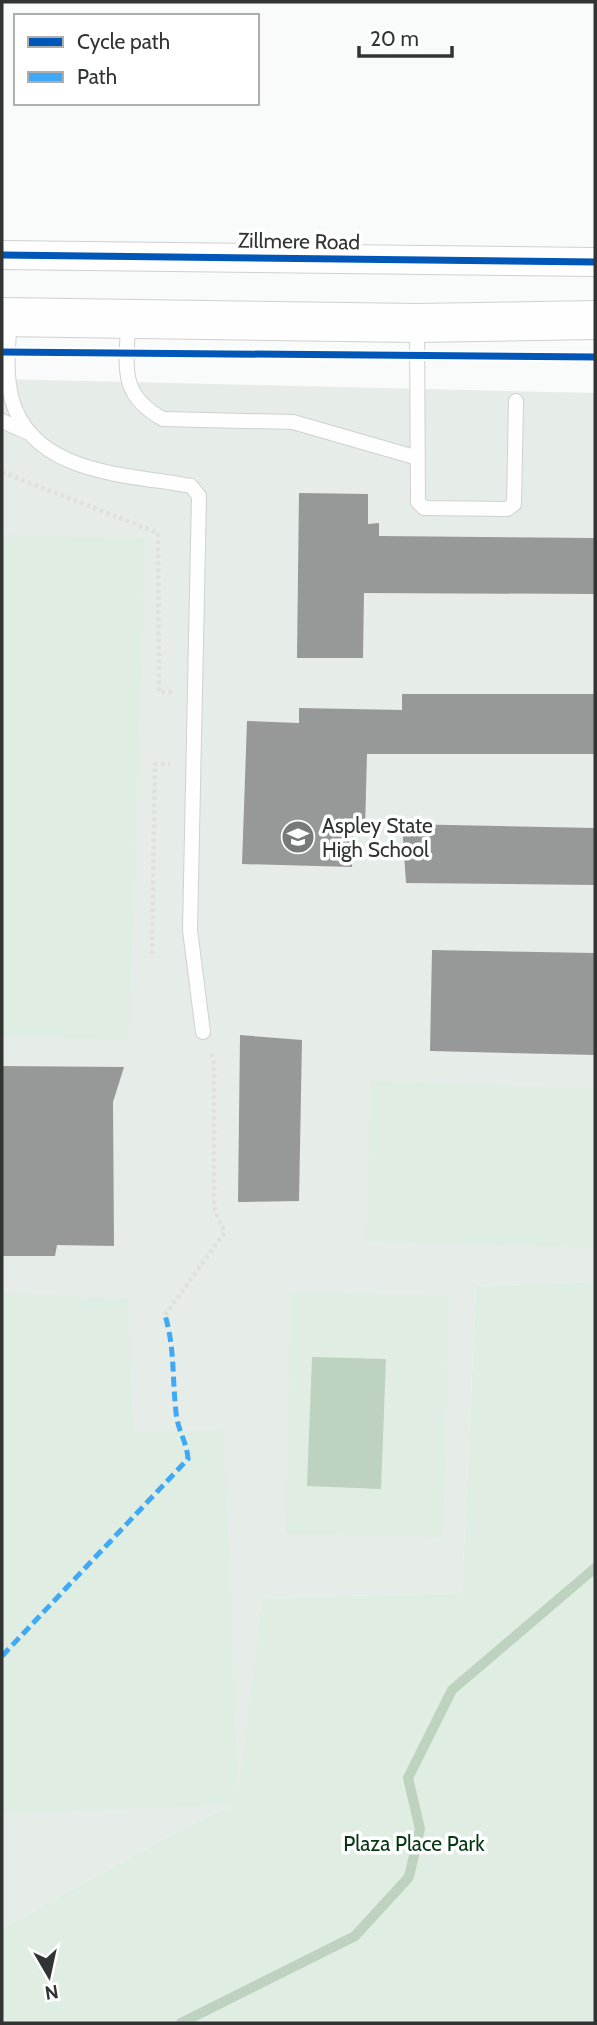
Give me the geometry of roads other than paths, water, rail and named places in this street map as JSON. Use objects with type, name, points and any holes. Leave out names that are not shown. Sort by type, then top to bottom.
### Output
[{"type":"main road","points":[[6,317],[417,323],[595,320]]},
{"type":"street","name":"Zillmere Road","points":[[2,255],[595,262]]},
{"type":"lane","points":[[6,317],[7,368],[12,400],[30,433],[42,447],[76,466],[191,486],[199,496],[190,930],[204,1032]]},
{"type":"lane","points":[[128,319],[127,369],[134,397],[147,410],[163,419],[293,422],[418,458]]},
{"type":"lane","points":[[417,323],[418,502],[424,509],[507,509],[514,504],[516,401]]},
{"type":"lane","points":[[2,421],[30,433]]},
{"type":"waterway","points":[[181,2023],[355,1936],[409,1877],[420,1829],[408,1778],[452,1690],[595,1568]]},
{"type":"place","name":"Aspley State High School","points":[[298,837]]},
{"type":"park label","name":"Plaza Place Park","points":[[414,1843]]}]
